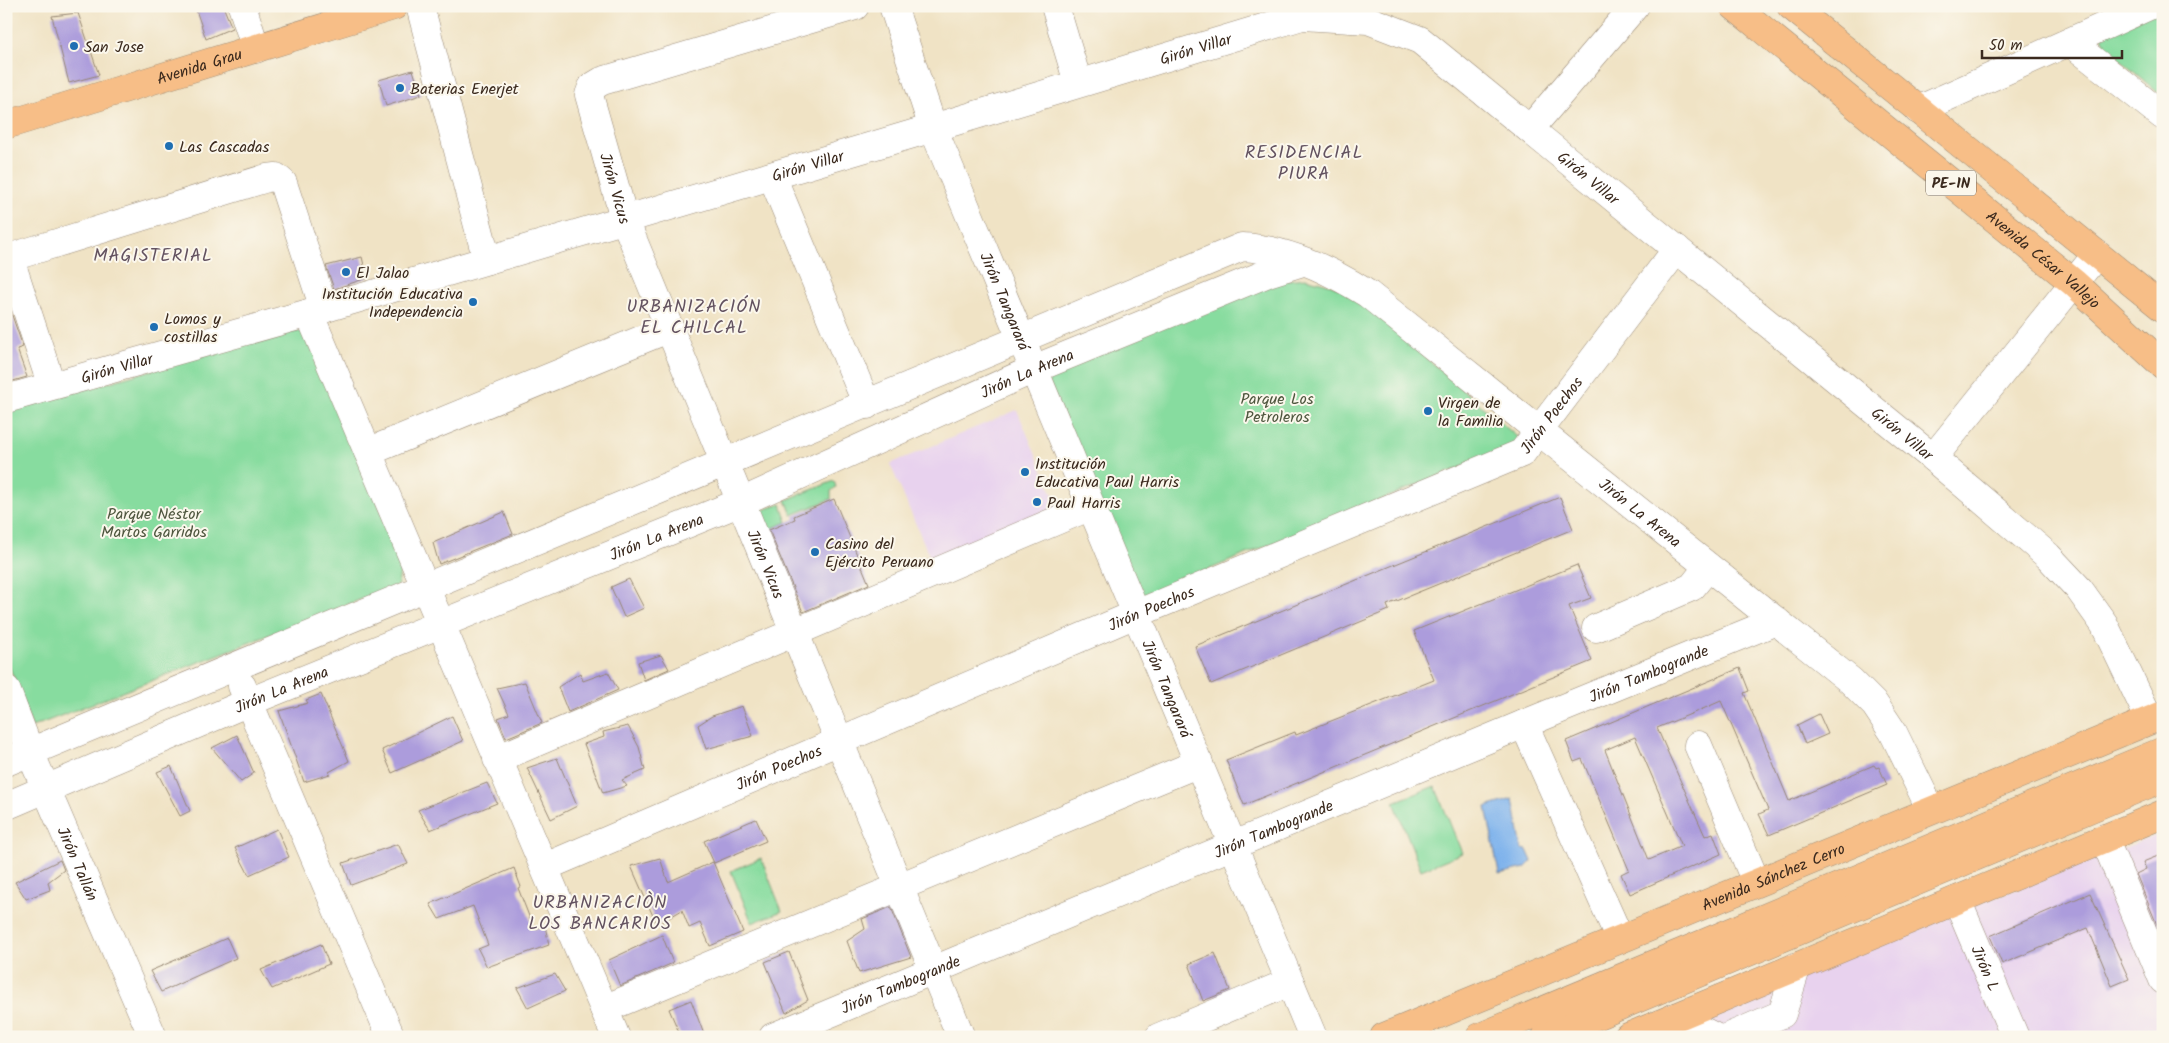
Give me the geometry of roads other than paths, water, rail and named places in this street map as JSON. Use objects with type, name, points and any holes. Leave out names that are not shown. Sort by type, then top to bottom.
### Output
[{"type":"main road","name":"Avenida Grau","points":[[6,124],[394,6]]},
{"type":"main road","name":"Avenida César Vallejo","points":[[1734,6],[2074,283],[2163,365]]},
{"type":"main road","name":"PE-1N","points":[[1791,6],[2163,308]]},
{"type":"main road","name":"Avenida Sánchez Cerro","points":[[1384,1037],[2014,775],[2156,718]]},
{"type":"main road","points":[[1480,1037],[2163,751]]},
{"type":"main road","points":[[2014,775],[2043,780],[2065,772],[2111,773]]},
{"type":"main road","points":[[1546,1037],[2163,778]]},
{"type":"main road","points":[[1628,1037],[1665,1026],[1797,966],[2154,817],[2163,792]]},
{"type":"street","points":[[242,6],[256,49]]},
{"type":"street","points":[[420,6],[487,260]]},
{"type":"street","name":"Jirón Vicus","points":[[855,6],[602,81],[592,87],[589,95],[624,218],[962,1037]]},
{"type":"street","name":"Jirón Tangarará","points":[[893,6],[933,128],[1313,1037]]},
{"type":"street","points":[[1055,6],[1078,83]]},
{"type":"street","points":[[1530,129],[1635,6]]},
{"type":"street","points":[[1918,110],[2149,6]]},
{"type":"street","name":"Girón Villar","points":[[6,399],[51,384],[316,311],[624,218],[933,128],[1302,16],[1368,20],[1420,40],[1933,458],[2048,556],[2079,589],[2104,624],[2156,718]]},
{"type":"street","points":[[2070,42],[2163,116]]},
{"type":"street","points":[[772,176],[867,405]]},
{"type":"street","points":[[51,384],[12,265],[18,255],[267,178],[276,177],[283,183],[316,311],[368,452],[440,626],[616,1037]]},
{"type":"street","name":"Jirón La Arena","points":[[18,757],[867,405],[1021,338],[1242,248],[1268,249],[1336,274],[1368,294],[1851,681],[1875,705],[1893,732],[1931,810]]},
{"type":"street","name":"Jirón Poechos","points":[[545,868],[1136,614],[1522,453],[1677,249]]},
{"type":"street","points":[[1933,458],[2096,254]]},
{"type":"street","name":"Jirón La Arena","points":[[6,806],[249,702],[440,626],[740,502],[1034,370],[1238,285],[1303,262]]},
{"type":"street","points":[[368,452],[670,328]]},
{"type":"street","points":[[497,759],[795,634],[1091,506]]},
{"type":"street","points":[[1596,628],[1692,587],[1708,567]]},
{"type":"street","name":"Jirón Tambogrande","points":[[773,1037],[1776,621]]},
{"type":"street","points":[[234,666],[391,1037]]},
{"type":"street","name":"Jirón Tallán","points":[[6,689],[18,757],[46,789],[153,1037]]},
{"type":"street","points":[[1524,724],[1620,939]]},
{"type":"street","points":[[1698,745],[1756,882]]},
{"type":"street","points":[[604,1009],[1198,763]]},
{"type":"street","points":[[2104,838],[2163,980]]},
{"type":"street","name":"Jirón L","points":[[1957,900],[2015,1037]]},
{"type":"street","points":[[1728,1037],[1784,1026],[1797,966]]},
{"type":"street","points":[[1159,1037],[1290,982]]},
{"type":"street","points":[[1665,1026],[1715,1037]]},
{"type":"water","points":[[1513,799],[1522,849],[1527,850],[1532,861],[1525,868],[1499,874],[1486,807]]},
{"type":"place","name":"San Jose","points":[[74,46]]},
{"type":"place","name":"Baterias Enerjet","points":[[400,88]]},
{"type":"place","name":"Las Cascadas","points":[[169,146]]},
{"type":"place","name":"El Jalao","points":[[346,272]]},
{"type":"place","name":"Institución Educativa Independencia","points":[[473,302]]},
{"type":"place","name":"Lomos y costillas","points":[[154,327]]},
{"type":"place","name":"Virgen de la Familia","points":[[1428,411]]},
{"type":"place","name":"Institución Educativa Paul Harris","points":[[1025,472]]},
{"type":"place","name":"Paul Harris","points":[[1037,502]]},
{"type":"place","name":"Casino del Ejército Peruano","points":[[815,552]]},
{"type":"district","name":"RESIDENCIAL PIURA","points":[[1304,162]]},
{"type":"district","name":"MAGISTERIAL","points":[[153,255]]},
{"type":"district","name":"URBANIZACIÓN EL CHILCAL","points":[[694,316]]},
{"type":"district","name":"URBANIZACIÒN LOS BANCARIOS","points":[[600,912]]},
{"type":"park label","name":"Parque Los Petroleros","points":[[1277,407]]},
{"type":"park label","name":"Parque Néstor Martos Garridos","points":[[154,522]]}]
